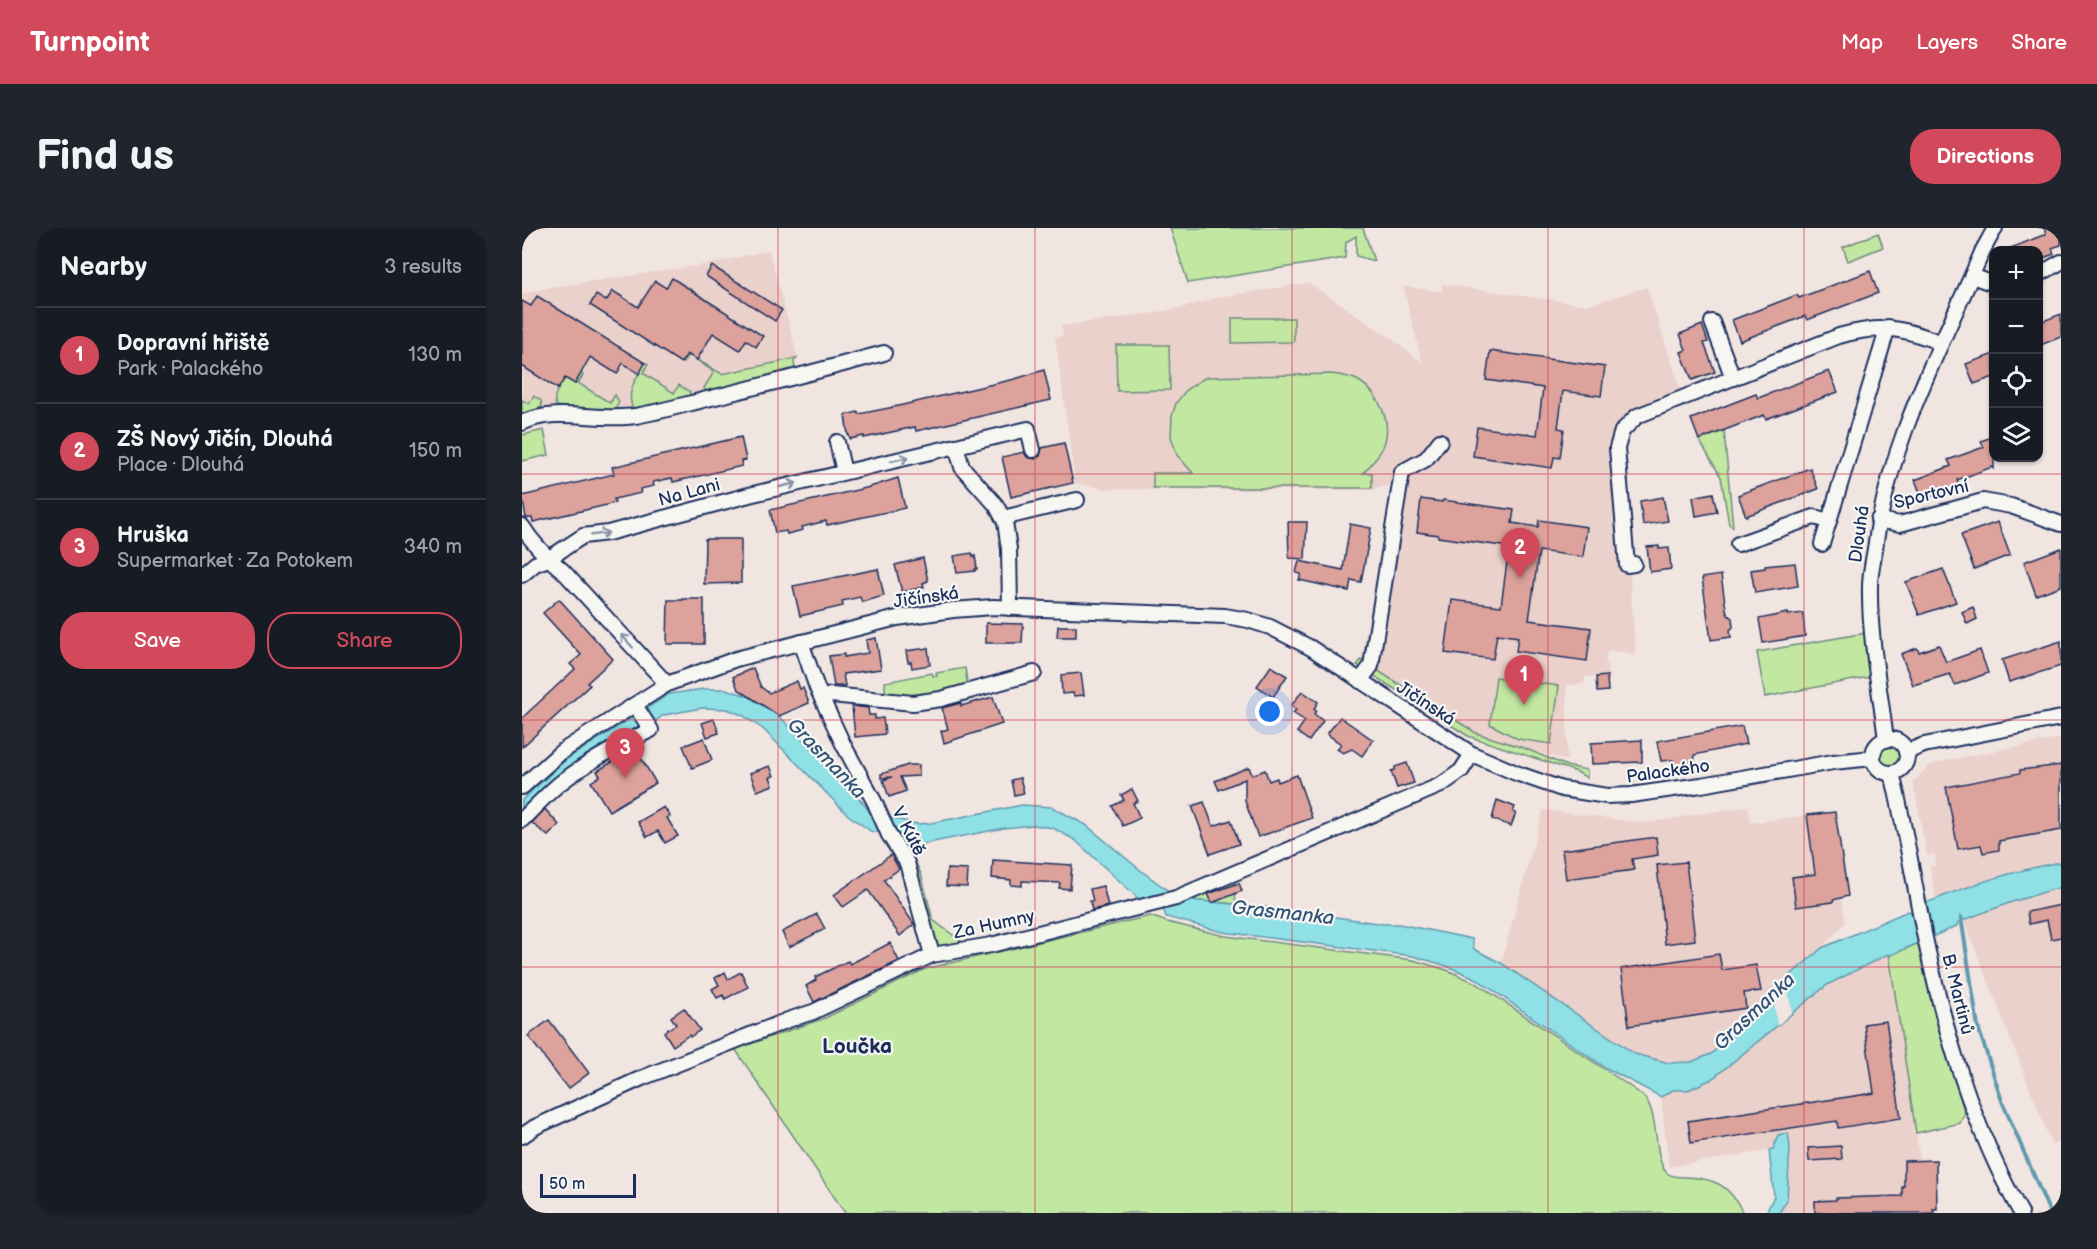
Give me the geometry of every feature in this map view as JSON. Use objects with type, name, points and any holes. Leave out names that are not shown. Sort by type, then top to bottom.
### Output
[{"type":"street","name":"Dlouhá","points":[[1886,740],[1872,631],[1870,584],[1878,520],[1885,489],[1905,427],[1941,343],[1995,228]]},
{"type":"street","points":[[2043,272],[2061,262]]},
{"type":"street","points":[[1972,276],[1989,282]]},
{"type":"street","points":[[1712,322],[1733,378]]},
{"type":"street","name":"Dlouhá","points":[[1822,544],[1888,327]]},
{"type":"street","points":[[1634,564],[1627,565],[1617,448],[1622,431],[1630,421],[1637,416],[1839,336],[1863,329],[1888,327],[1922,335],[1941,343]]},
{"type":"street","points":[[522,423],[531,418],[566,414],[600,418],[634,416],[767,385],[884,353]]},
{"type":"street","name":"Na Lani","points":[[522,575],[535,564],[548,559],[583,536],[608,533],[749,495],[1028,429],[1033,450]]},
{"type":"street","points":[[1360,681],[1371,666],[1402,472],[1426,459],[1440,441]]},
{"type":"street","points":[[837,442],[844,472]]},
{"type":"street","points":[[956,446],[962,467],[992,500],[1003,518],[1009,549],[1010,608]]},
{"type":"street","points":[[1003,518],[1077,500]]},
{"type":"street","name":"Sportovní","points":[[1878,520],[1900,524],[1983,501],[2011,506],[2061,524]]},
{"type":"street","name":"Dlouhá","points":[[1738,544],[1814,517],[1829,521]]},
{"type":"street","points":[[522,526],[530,540],[563,571],[667,684]]},
{"type":"street","name":"Jičínská","points":[[522,787],[561,752],[641,715],[667,684],[736,659],[897,618],[953,610],[1010,608],[1198,615],[1236,618],[1259,623],[1291,636],[1472,754]]},
{"type":"street","name":"V Kútě","points":[[801,642],[822,698],[889,835],[907,863],[932,955]]},
{"type":"street","points":[[822,698],[831,695],[913,703],[941,699],[1034,673]]},
{"type":"street","points":[[522,820],[558,785],[622,743],[651,730],[641,715]]},
{"type":"street","points":[[1906,752],[1924,745],[2061,718]]},
{"type":"street","points":[[1886,740],[1898,742],[1906,752],[1905,764],[1901,769],[1892,773],[1879,769],[1874,758],[1877,745],[1886,740]]},
{"type":"street","name":"Palackého","points":[[1472,754],[1516,774],[1554,787],[1607,795],[1654,792],[1833,762],[1874,758]]},
{"type":"street","name":"Za Humny","points":[[522,1136],[535,1126],[642,1077],[813,1011],[932,955],[991,945],[1176,898],[1441,785],[1461,771],[1472,754]]},
{"type":"street","name":"B. Martinů","points":[[1892,773],[1926,940],[1949,1037],[1992,1158],[2021,1213]]},
{"type":"shaded area","points":[[769,250],[798,358],[794,361],[795,368],[787,373],[637,410],[540,409],[522,415],[522,294],[552,287],[710,264]]},
{"type":"shaded area","points":[[1309,283],[1391,338],[1422,362],[1403,286],[1443,292],[1441,284],[1587,305],[1647,287],[1682,394],[1619,429],[1636,658],[1629,653],[1611,651],[1605,657],[1609,676],[1585,677],[1584,684],[1567,685],[1567,761],[1476,733],[1361,660],[1394,484],[1372,490],[1215,490],[1104,489],[1075,483],[1055,337],[1063,336],[1061,326],[1154,313],[1224,296]]},
{"type":"shaded area","points":[[2061,738],[2061,862],[2022,869],[1936,900],[1930,866],[1936,865],[1935,854],[1927,856],[1913,782],[1930,765]]},
{"type":"shaded area","points":[[1748,806],[1751,823],[1807,815],[1815,874],[1792,877],[1796,907],[1833,902],[1833,899],[1841,898],[1845,923],[1822,948],[1786,979],[1771,1000],[1711,1054],[1691,1062],[1669,1063],[1635,1054],[1501,963],[1543,810],[1645,823]]},
{"type":"shaded area","points":[[2061,887],[2061,1142],[2052,1145],[1964,920]]},
{"type":"shaded area","points":[[1889,954],[1920,1160],[1936,1160],[1937,1209],[1933,1209],[1934,1213],[1779,1213],[1787,1200],[1790,1147],[1669,1167],[1661,1097],[1673,1090],[1688,1090],[1712,1079],[1827,985]]},
{"type":"green space","points":[[1170,228],[1363,228],[1374,261],[1356,256],[1356,236],[1346,242],[1345,258],[1188,283]]},
{"type":"green space","points":[[1878,233],[1883,247],[1848,261],[1843,247]]},
{"type":"green space","points":[[1232,318],[1294,318],[1294,342],[1232,343]]},
{"type":"green space","points":[[1116,345],[1169,345],[1170,390],[1117,391]]},
{"type":"green space","points":[[690,356],[722,374],[798,358],[794,361],[795,370],[707,393],[704,388],[714,372]]},
{"type":"green space","points":[[645,363],[648,364],[643,373],[674,393],[679,385],[690,392],[689,397],[633,409],[631,391]]},
{"type":"green space","points":[[581,373],[583,375],[578,383],[610,403],[615,395],[619,402],[615,410],[584,410],[556,406],[558,388],[565,378],[575,384]]},
{"type":"green space","points":[[1332,374],[1359,381],[1373,394],[1383,410],[1386,438],[1374,461],[1363,473],[1372,473],[1372,488],[1153,488],[1153,473],[1193,473],[1177,455],[1171,437],[1172,416],[1176,403],[1187,389],[1206,377]]},
{"type":"green space","points":[[534,396],[541,401],[542,407],[522,415],[522,400],[529,404]]},
{"type":"green space","points":[[544,430],[549,455],[522,461],[522,435]]},
{"type":"green space","points":[[1724,431],[1733,527],[1729,524],[1721,477],[1699,440]]},
{"type":"green space","points":[[1866,633],[1870,677],[1765,697],[1757,652]]},
{"type":"green space","points":[[1361,660],[1476,733],[1524,748],[1567,766],[1587,770],[1587,778],[1577,772],[1468,736],[1357,665]]},
{"type":"green space","points":[[965,668],[968,688],[913,697],[885,695],[885,682],[932,673],[933,676],[937,676],[936,673]]},
{"type":"green space","points":[[1496,677],[1559,686],[1551,744],[1518,739],[1490,724]]},
{"type":"green space","points":[[1890,745],[1898,748],[1901,756],[1898,764],[1890,767],[1882,764],[1879,756],[1882,748]]},
{"type":"green space","points":[[897,838],[918,845],[912,855],[921,874],[933,920],[965,944],[945,947],[934,941]]},
{"type":"green space","points":[[1234,881],[1236,904],[1214,902],[1218,900],[1214,892],[1209,894],[1212,902],[1190,900]]},
{"type":"green space","points":[[1150,916],[1225,936],[1413,960],[1447,970],[1476,983],[1642,1095],[1650,1107],[1660,1159],[1667,1173],[1713,1181],[1733,1196],[1743,1213],[845,1213],[735,1049],[825,1018],[925,969]]},
{"type":"green space","points":[[1919,943],[1941,1037],[1965,1113],[1960,1123],[1916,1133],[1889,954]]},
{"type":"water","name":"Grasmanka","points":[[704,689],[726,689],[750,697],[780,717],[850,787],[871,813],[917,824],[1022,805],[1052,807],[1086,825],[1169,894],[1183,902],[1190,900],[1265,907],[1384,924],[1399,924],[1472,939],[1474,949],[1501,963],[1635,1054],[1669,1063],[1691,1062],[1711,1054],[1771,1000],[1786,979],[1822,948],[1908,911],[1911,912],[1912,909],[1948,894],[2023,870],[2061,862],[2061,887],[1958,922],[1957,926],[1891,955],[1888,954],[1827,985],[1712,1079],[1688,1090],[1673,1090],[1661,1097],[1606,1068],[1475,978],[1447,966],[1413,956],[1223,932],[1166,917],[1163,908],[1149,899],[1139,899],[1075,840],[1053,828],[1033,825],[1004,828],[918,845],[880,832],[872,832],[848,815],[763,729],[742,715],[727,709],[702,708],[664,715],[522,815],[522,800],[567,759],[669,694]]},
{"type":"water","points":[[1788,1133],[1790,1147],[1787,1200],[1779,1213],[1766,1213],[1774,1196],[1769,1150],[1773,1149],[1778,1135]]},
{"type":"pier","points":[[1786,979],[1792,1012],[1777,1026],[1774,1002],[1771,1000]]},
{"type":"building","points":[[2044,228],[2061,228],[2061,245],[2052,248],[2054,254],[2043,258],[2043,246],[2016,246],[2046,234]]},
{"type":"building","points":[[712,266],[782,310],[775,321],[706,276]]},
{"type":"building","points":[[1870,271],[1878,293],[1807,320],[1805,316],[1740,341],[1732,320],[1797,295],[1799,298]]},
{"type":"building","points":[[672,278],[763,336],[756,347],[746,340],[740,350],[713,333],[697,360],[687,354],[681,363],[590,305],[596,295],[606,301],[613,291],[638,307],[655,281],[666,288]]},
{"type":"building","points":[[537,296],[645,363],[639,374],[623,363],[617,374],[590,357],[575,384],[565,378],[558,389],[522,366],[522,301],[531,306]]},
{"type":"building","points":[[2061,314],[2061,337],[2043,344],[2043,321]]},
{"type":"building","points":[[1702,325],[1708,342],[1704,343],[1715,372],[1692,380],[1681,352],[1686,350],[1680,334]]},
{"type":"building","points":[[1490,351],[1605,367],[1601,396],[1563,391],[1558,428],[1564,429],[1560,458],[1554,457],[1552,468],[1473,456],[1477,427],[1537,435],[1543,388],[1486,380]]},
{"type":"building","points":[[1989,356],[1989,379],[1974,384],[1966,364]]},
{"type":"building","points":[[1044,370],[1051,400],[916,431],[915,427],[850,439],[848,435],[845,415],[894,407]]},
{"type":"building","points":[[1829,371],[1838,392],[1766,419],[1764,415],[1699,440],[1691,419],[1756,394],[1758,398]]},
{"type":"building","points":[[741,437],[746,460],[741,461],[742,466],[673,482],[672,478],[653,482],[654,486],[640,489],[641,493],[614,499],[615,503],[533,522],[532,518],[526,518],[522,496],[614,474],[612,467]]},
{"type":"building","points":[[1989,438],[1989,462],[1994,462],[1994,469],[1992,467],[1957,480],[1959,486],[1923,500],[1915,480],[1951,466],[1948,460],[1984,447],[1981,441]]},
{"type":"building","points":[[1064,443],[1073,483],[1011,497],[1002,457],[1024,452],[1027,457],[1035,459],[1040,456],[1042,448]]},
{"type":"building","points":[[1810,468],[1818,489],[1746,516],[1738,495]]},
{"type":"building","points":[[898,478],[905,508],[827,525],[826,521],[802,527],[803,530],[787,534],[786,531],[775,533],[770,510],[870,487]]},
{"type":"building","points":[[1713,493],[1717,512],[1696,516],[1693,497]]},
{"type":"building","points":[[1663,497],[1668,521],[1643,525],[1640,501]]},
{"type":"building","points":[[1421,499],[1514,510],[1512,523],[1538,527],[1539,520],[1587,527],[1583,557],[1539,551],[1529,620],[1591,628],[1587,661],[1516,651],[1518,637],[1497,634],[1493,659],[1445,653],[1452,600],[1501,606],[1509,547],[1417,532]]},
{"type":"building","points":[[1288,522],[1307,522],[1305,559],[1289,558]]},
{"type":"building","points":[[1998,522],[2010,555],[1974,569],[1961,535]]},
{"type":"building","points":[[1350,524],[1371,528],[1361,582],[1351,580],[1349,591],[1299,580],[1301,574],[1296,573],[1299,561],[1343,570]]},
{"type":"building","points":[[705,539],[741,539],[741,583],[704,584]]},
{"type":"building","points":[[1659,546],[1659,549],[1669,548],[1671,569],[1650,572],[1647,547]]},
{"type":"building","points":[[2061,548],[2061,586],[2036,595],[2024,562]]},
{"type":"building","points":[[972,553],[973,557],[975,556],[977,569],[957,573],[954,556]]},
{"type":"building","points":[[923,558],[928,581],[923,583],[924,587],[902,592],[895,565]]},
{"type":"building","points":[[1795,563],[1798,586],[1755,593],[1751,570]]},
{"type":"building","points":[[878,569],[884,596],[862,602],[860,597],[842,601],[843,606],[800,616],[793,586]]},
{"type":"building","points":[[1943,569],[1956,602],[1919,615],[1906,582]]},
{"type":"building","points":[[1721,575],[1726,609],[1732,618],[1733,627],[1730,630],[1731,637],[1711,640],[1702,578]]},
{"type":"building","points":[[559,599],[613,659],[587,683],[590,685],[522,747],[522,718],[575,669],[570,664],[581,655],[543,613]]},
{"type":"building","points":[[704,599],[704,644],[667,644],[668,600]]},
{"type":"building","points":[[1973,607],[1977,619],[1967,624],[1962,612]]},
{"type":"building","points":[[1788,613],[1788,615],[1803,613],[1805,636],[1763,643],[1759,619]]},
{"type":"building","points":[[986,623],[1023,624],[1022,643],[986,643]]},
{"type":"building","points":[[1058,626],[1076,626],[1076,637],[1057,637]]},
{"type":"building","points":[[876,638],[881,669],[843,674],[845,686],[834,686],[829,656],[844,654],[844,657],[868,653],[866,640]]},
{"type":"building","points":[[2061,641],[2061,666],[2009,682],[2002,660]]},
{"type":"building","points":[[1939,645],[1946,662],[1980,650],[1988,673],[1955,685],[1950,674],[1913,685],[1901,654],[1917,648],[1919,652]]},
{"type":"building","points":[[928,648],[930,665],[912,668],[906,651]]},
{"type":"building","points":[[1271,666],[1287,676],[1273,697],[1257,686]]},
{"type":"building","points":[[753,668],[761,687],[769,693],[797,681],[800,689],[803,688],[809,703],[779,716],[738,689],[733,677]]},
{"type":"building","points":[[1081,673],[1084,695],[1062,694],[1061,675]]},
{"type":"building","points":[[1607,676],[1608,691],[1597,692],[1596,677]]},
{"type":"building","points":[[1302,691],[1318,702],[1314,714],[1323,721],[1309,741],[1297,732],[1305,721],[1293,713],[1296,710],[1291,706]]},
{"type":"building","points":[[993,697],[1002,724],[944,743],[941,731],[948,729],[942,708],[961,703],[961,706]]},
{"type":"building","points":[[852,706],[868,708],[869,715],[875,715],[875,719],[883,718],[885,734],[855,737]]},
{"type":"building","points":[[1340,717],[1373,740],[1362,756],[1352,749],[1343,753],[1337,749],[1341,744],[1327,734]]},
{"type":"building","points":[[714,719],[719,733],[707,737],[702,723]]},
{"type":"building","points":[[1742,726],[1746,744],[1694,755],[1696,768],[1675,772],[1673,760],[1661,761],[1657,741]]},
{"type":"building","points":[[704,738],[712,760],[692,768],[683,746]]},
{"type":"building","points":[[1642,740],[1642,762],[1592,764],[1591,743]]},
{"type":"building","points":[[638,753],[656,783],[609,811],[591,782],[600,776],[597,771],[617,759],[620,764]]},
{"type":"building","points":[[1407,763],[1414,783],[1397,788],[1391,771]]},
{"type":"building","points":[[908,765],[919,765],[919,776],[900,777],[906,791],[889,797],[883,780],[892,777],[881,778],[881,774]]},
{"type":"building","points":[[2061,765],[2061,830],[1999,841],[1999,850],[1983,853],[1981,845],[1958,849],[1946,787],[2020,773],[2020,770]]},
{"type":"building","points":[[770,766],[774,776],[770,777],[773,785],[757,791],[750,773]]},
{"type":"building","points":[[1249,767],[1252,775],[1265,770],[1269,781],[1277,778],[1278,782],[1297,775],[1312,818],[1258,837],[1245,801],[1245,779],[1219,790],[1215,781]]},
{"type":"building","points":[[1020,778],[1024,793],[1014,795],[1011,780]]},
{"type":"building","points":[[1132,789],[1138,801],[1133,803],[1140,818],[1123,826],[1112,806],[1124,800],[1121,795]]},
{"type":"building","points":[[1497,800],[1515,807],[1513,812],[1516,813],[1511,826],[1492,819]]},
{"type":"building","points":[[1204,802],[1213,826],[1231,820],[1239,844],[1210,854],[1192,806]]},
{"type":"building","points":[[664,807],[670,816],[667,818],[678,836],[665,843],[658,831],[647,837],[638,822]]},
{"type":"building","points":[[545,809],[559,825],[548,836],[532,823]]},
{"type":"building","points":[[1835,812],[1848,896],[1833,900],[1833,902],[1796,907],[1792,877],[1815,874],[1807,815]]},
{"type":"building","points":[[1656,837],[1658,855],[1632,859],[1634,870],[1566,879],[1562,850]]},
{"type":"building","points":[[891,855],[899,869],[884,880],[914,924],[900,936],[868,890],[843,907],[834,895]]},
{"type":"building","points":[[993,860],[1072,865],[1070,889],[1059,888],[1060,883],[1022,881],[1022,886],[1011,885],[1011,880],[992,878]]},
{"type":"building","points":[[1686,862],[1695,940],[1665,944],[1657,865]]},
{"type":"building","points":[[947,869],[968,870],[967,887],[946,886]]},
{"type":"building","points":[[1239,883],[1242,891],[1212,903],[1208,894]]},
{"type":"building","points":[[1103,886],[1108,906],[1092,910],[1090,901],[1093,901],[1090,889]]},
{"type":"building","points":[[2061,905],[2061,937],[2051,939],[2047,920],[2029,924],[2027,912]]},
{"type":"building","points":[[817,914],[825,929],[789,947],[782,932]]},
{"type":"building","points":[[890,943],[899,961],[814,1002],[806,986],[816,980],[815,977],[848,961],[850,964]]},
{"type":"building","points":[[1719,954],[1722,970],[1756,965],[1761,991],[1744,993],[1746,1008],[1629,1026],[1621,969]]},
{"type":"building","points":[[725,972],[728,979],[741,972],[748,987],[725,999],[723,995],[717,998],[712,989],[719,985],[715,978]]},
{"type":"building","points":[[684,1008],[700,1030],[673,1046],[664,1032],[676,1024],[671,1017]]},
{"type":"building","points":[[549,1020],[589,1073],[568,1089],[528,1036]]},
{"type":"building","points":[[1886,1021],[1901,1118],[1838,1128],[1837,1121],[1691,1143],[1688,1121],[1874,1093],[1864,1024]]},
{"type":"building","points":[[1841,1146],[1842,1159],[1809,1161],[1808,1148]]},
{"type":"building","points":[[1936,1160],[1937,1209],[1933,1209],[1934,1213],[1815,1213],[1815,1201],[1902,1196],[1904,1161]]},
{"type":"waterway","points":[[1961,917],[1978,1027],[2002,1101],[2050,1213]]},
{"type":"place","name":"ZŠ Nový Jičín, Dlouhá","points":[[1520,578]]},
{"type":"place","name":"Dopravní hřiště","points":[[1524,705]]},
{"type":"place","name":"Hruška","points":[[625,778]]},
{"type":"district","name":"Loučka","points":[[857,1046]]}]
